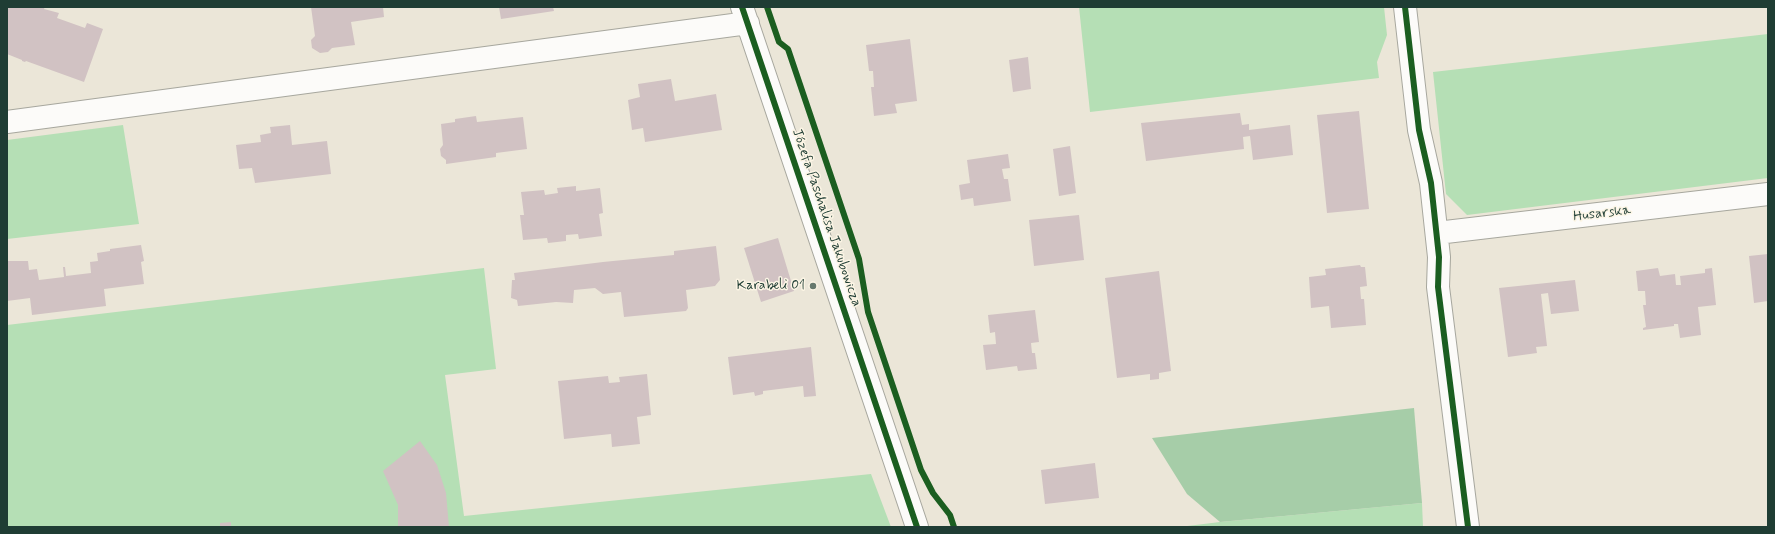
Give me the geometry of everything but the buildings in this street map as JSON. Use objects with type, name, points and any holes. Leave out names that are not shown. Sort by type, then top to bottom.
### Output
[{"type":"street","points":[[1406,7],[1418,130],[1431,183],[1439,257],[1438,286],[1468,527]]},
{"type":"street","points":[[7,122],[745,15]]},
{"type":"street","name":"Józefa Paschalisa Jakubowicza","points":[[745,15],[917,527]]},
{"type":"street","name":"Husarska","points":[[1437,234],[1768,194]]},
{"type":"green space","points":[[1079,7],[1384,7],[1387,35],[1377,62],[1379,78],[1090,112]]},
{"type":"green space","points":[[1768,34],[1768,178],[1467,215],[1446,194],[1433,72]]},
{"type":"green space","points":[[123,125],[139,224],[7,239],[7,140]]},
{"type":"green space","points":[[484,268],[496,369],[445,375],[464,516],[871,474],[891,527],[7,527],[7,325]]},
{"type":"green space","points":[[1414,408],[1422,503],[1220,522],[1187,494],[1152,438]]},
{"type":"green space","points":[[1422,503],[1423,527],[1179,527],[1220,522]]},
{"type":"cycle path","points":[[742,7],[917,527]]},
{"type":"cycle path","points":[[767,7],[779,42],[788,49],[859,259],[868,312],[921,470],[933,493],[950,515],[954,527]]},
{"type":"cycle path","points":[[1405,7],[1419,130],[1431,183],[1439,257],[1438,287],[1468,527]]},
{"type":"place","name":"Karabeli 01","points":[[813,286]]}]
